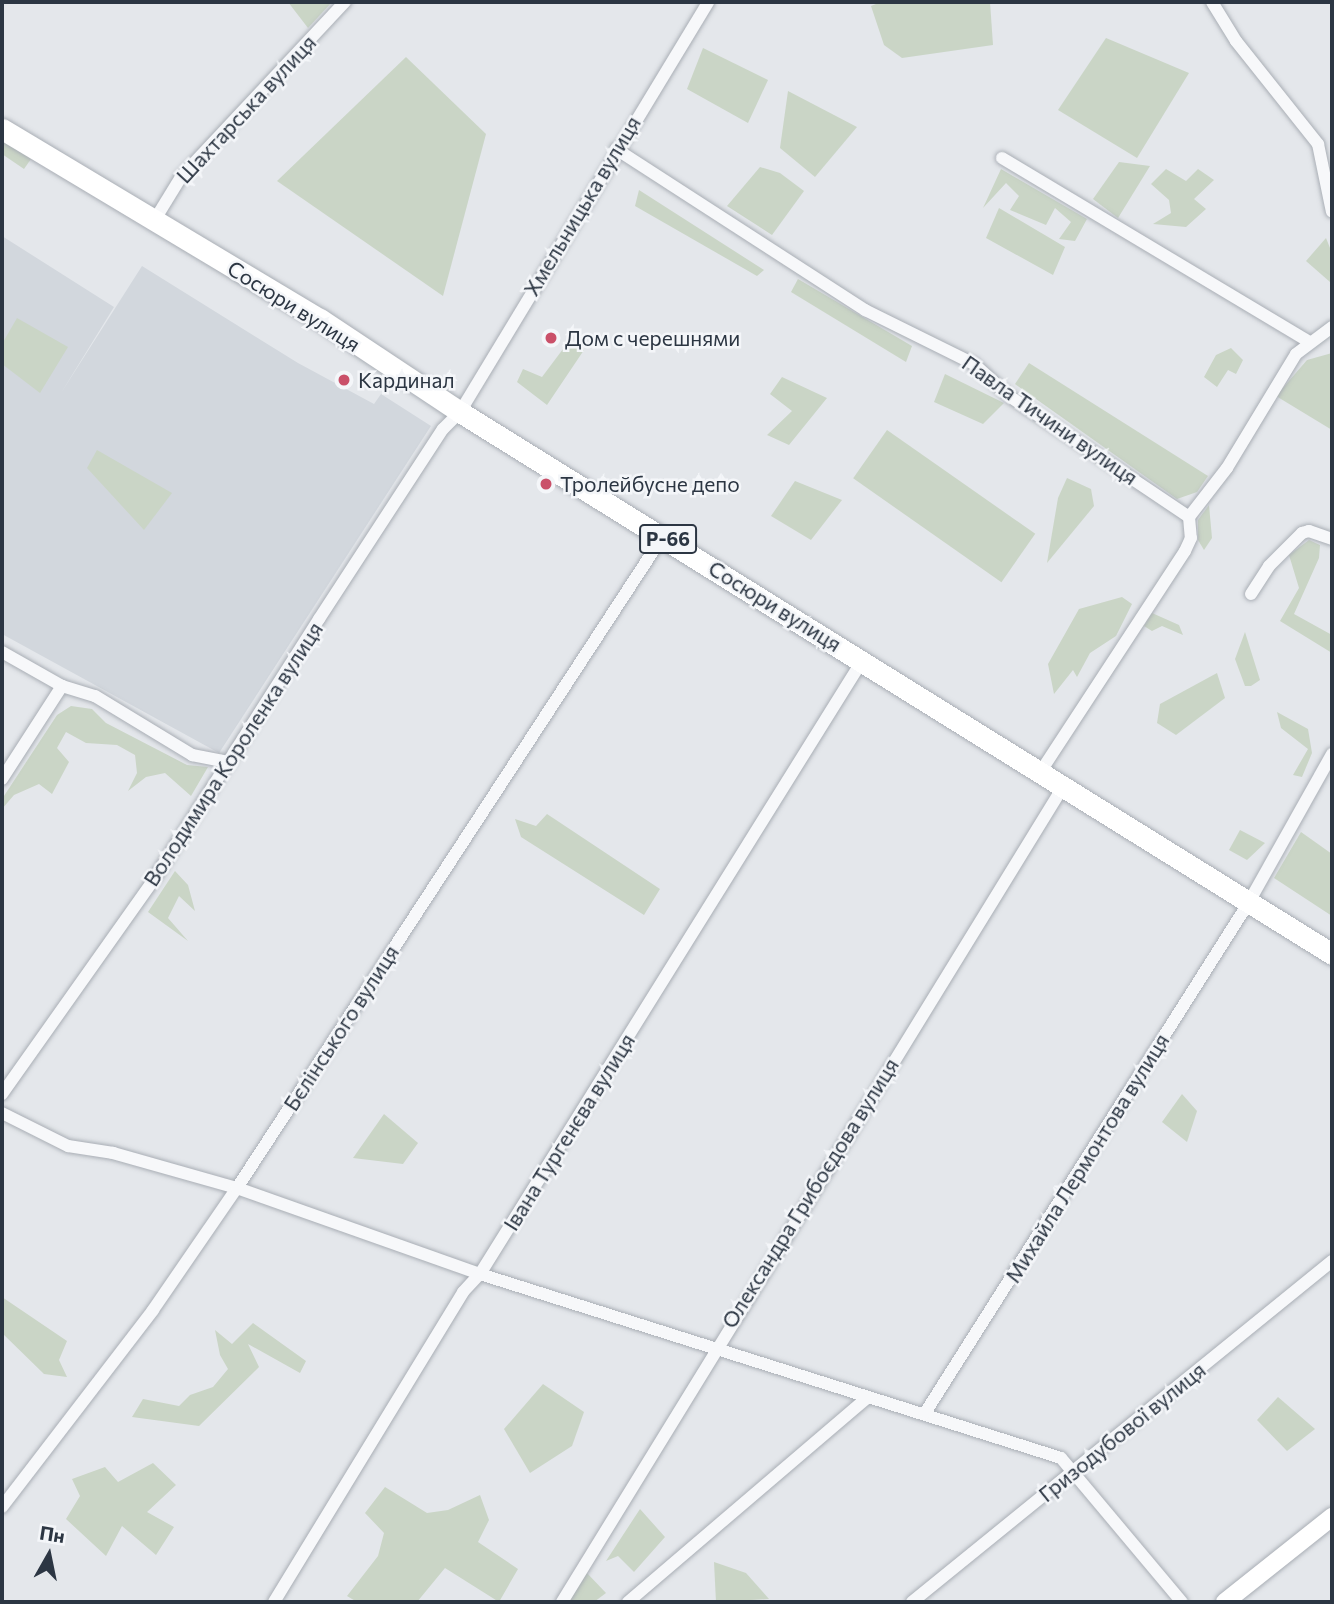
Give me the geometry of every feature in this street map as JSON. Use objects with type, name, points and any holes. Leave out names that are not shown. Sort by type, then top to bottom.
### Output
[{"type":"main road","name":"Сосюри вулиця","points":[[2,129],[320,319],[460,412],[1332,954]]},
{"type":"main road","points":[[1225,1602],[1332,1517]]},
{"type":"street","name":"Шахтарська вулиця","points":[[154,221],[181,177],[345,2]]},
{"type":"street","name":"Хмельницька вулиця","points":[[460,412],[616,149],[708,2]]},
{"type":"street","points":[[1212,2],[1236,41],[1318,144],[1332,212]]},
{"type":"street","name":"Павла Тичини вулиця","points":[[616,149],[865,310],[974,363],[1009,396],[1189,517]]},
{"type":"street","points":[[1002,158],[1308,341]]},
{"type":"street","points":[[1040,773],[1185,551],[1191,538],[1189,517],[1227,468],[1308,341],[1332,327]]},
{"type":"street","name":"Володимира Короленка вулиця","points":[[2,1094],[30,1049],[155,879],[443,429],[460,412]]},
{"type":"street","points":[[1251,594],[1269,566],[1302,533],[1308,531],[1332,539]]},
{"type":"street","name":"Бєлінського вулиця","points":[[2,1507],[153,1310],[237,1188],[663,536]]},
{"type":"street","points":[[2,652],[62,686],[95,696],[192,755],[229,762]]},
{"type":"street","name":"Івана Тургенєва вулиця","points":[[274,1602],[463,1292],[480,1274],[862,661]]},
{"type":"street","points":[[2,779],[62,686]]},
{"type":"street","name":"Михайла Лермонтова вулиця","points":[[925,1413],[1249,902],[1332,754]]},
{"type":"street","name":"Олександра Грибоєдова вулиця","points":[[562,1602],[713,1350],[1063,787]]},
{"type":"street","points":[[2,1113],[68,1146],[113,1153],[237,1188],[480,1274],[713,1350],[867,1398],[925,1413],[1061,1458],[1182,1602]]},
{"type":"street","name":"Гризодубової вулиця","points":[[912,1602],[1332,1261]]},
{"type":"street","points":[[628,1602],[867,1398]]},
{"type":"shaded area","points":[[2,236],[114,307],[61,393],[142,266],[298,363],[374,404],[381,394],[431,426],[219,753],[2,634]]},
{"type":"green space","points":[[288,2],[332,2],[308,28]]},
{"type":"green space","points":[[881,2],[990,2],[993,45],[902,58],[884,45],[871,6]]},
{"type":"green space","points":[[1106,38],[1189,73],[1137,158],[1058,110]]},
{"type":"green space","points":[[703,48],[768,80],[748,123],[687,89]]},
{"type":"green space","points":[[406,57],[486,134],[443,296],[277,181]]},
{"type":"green space","points":[[788,91],[857,127],[815,177],[780,148]]},
{"type":"green space","points":[[2,140],[31,159],[24,169],[2,154]]},
{"type":"green space","points":[[1119,162],[1150,166],[1118,218],[1093,199]]},
{"type":"green space","points":[[760,167],[780,173],[804,191],[772,235],[727,206]]},
{"type":"green space","points":[[1001,169],[1087,219],[1075,241],[1059,239],[1071,222],[1055,208],[1046,225],[1010,210],[1019,196],[1006,183],[983,208]]},
{"type":"green space","points":[[1166,169],[1186,181],[1198,169],[1214,180],[1194,199],[1206,209],[1186,227],[1153,224],[1171,213],[1169,200],[1151,184]]},
{"type":"green space","points":[[639,190],[764,270],[757,276],[635,206]]},
{"type":"green space","points":[[999,208],[1065,247],[1053,275],[986,238]]},
{"type":"green space","points":[[1326,238],[1332,253],[1330,282],[1306,261]]},
{"type":"green space","points":[[798,279],[912,346],[906,362],[791,292]]},
{"type":"green space","points":[[17,318],[68,347],[40,393],[2,364],[2,344]]},
{"type":"green space","points":[[569,341],[584,350],[547,405],[517,382],[523,369],[542,377]]},
{"type":"green space","points":[[1231,348],[1243,360],[1236,374],[1228,370],[1217,387],[1204,377],[1216,355]]},
{"type":"green space","points":[[1332,353],[1332,430],[1276,396],[1307,360]]},
{"type":"green space","points":[[1029,363],[1208,476],[1197,492],[1177,499],[1015,384]]},
{"type":"green space","points":[[945,374],[1004,403],[983,424],[934,402]]},
{"type":"green space","points":[[782,377],[827,398],[789,445],[767,435],[792,411],[770,394]]},
{"type":"green space","points":[[887,430],[1035,534],[1001,582],[853,478]]},
{"type":"green space","points":[[97,450],[172,493],[144,530],[87,468]]},
{"type":"green space","points":[[1067,478],[1091,489],[1094,506],[1047,563],[1058,498]]},
{"type":"green space","points":[[795,481],[842,500],[811,540],[771,516]]},
{"type":"green space","points":[[1209,505],[1212,538],[1204,550],[1198,540],[1198,520]]},
{"type":"green space","points":[[1309,540],[1320,545],[1319,558],[1294,614],[1332,635],[1332,653],[1280,621],[1299,588],[1289,555]]},
{"type":"green space","points":[[1122,597],[1132,604],[1116,636],[1090,653],[1077,677],[1073,670],[1054,694],[1048,664],[1079,609]]},
{"type":"green space","points":[[1152,613],[1179,625],[1183,635],[1162,626],[1152,631],[1144,626]]},
{"type":"green space","points":[[1245,632],[1260,680],[1251,686],[1245,686],[1235,659]]},
{"type":"green space","points":[[1217,673],[1225,698],[1176,735],[1157,723],[1160,704]]},
{"type":"green space","points":[[71,706],[92,709],[106,723],[187,765],[208,767],[191,796],[165,773],[146,777],[128,791],[137,773],[135,755],[117,745],[86,743],[66,732],[57,748],[69,762],[52,794],[39,784],[14,795],[2,809],[2,799],[57,715]]},
{"type":"green space","points":[[1277,712],[1308,729],[1312,753],[1302,777],[1293,775],[1308,749],[1281,728]]},
{"type":"green space","points":[[547,814],[660,889],[644,915],[521,837],[515,819],[536,826]]},
{"type":"green space","points":[[1240,830],[1265,843],[1247,860],[1229,850]]},
{"type":"green space","points":[[1301,832],[1332,854],[1332,916],[1274,878]]},
{"type":"green space","points":[[175,871],[188,885],[195,911],[179,896],[168,918],[188,941],[148,912]]},
{"type":"green space","points":[[1182,1094],[1197,1111],[1187,1142],[1162,1122]]},
{"type":"green space","points":[[384,1114],[418,1143],[403,1164],[353,1158]]},
{"type":"green space","points":[[2,1297],[67,1341],[59,1360],[67,1377],[44,1374],[2,1333]]},
{"type":"green space","points":[[253,1323],[306,1361],[300,1373],[248,1344],[259,1367],[199,1426],[132,1417],[143,1399],[179,1406],[190,1395],[213,1387],[228,1369],[220,1355],[215,1330],[232,1344]]},
{"type":"green space","points":[[543,1384],[584,1412],[572,1446],[530,1473],[504,1429]]},
{"type":"green space","points":[[1278,1397],[1315,1429],[1287,1451],[1257,1420]]},
{"type":"green space","points":[[153,1463],[176,1485],[147,1512],[174,1527],[156,1555],[122,1526],[106,1556],[66,1519],[80,1496],[72,1479],[105,1467],[118,1482]]},
{"type":"green space","points":[[385,1487],[427,1513],[448,1510],[480,1495],[489,1520],[478,1542],[518,1569],[499,1602],[445,1568],[417,1602],[357,1602],[347,1596],[378,1556],[384,1533],[365,1513]]},
{"type":"green space","points":[[640,1509],[665,1537],[634,1572],[618,1556],[606,1561]]},
{"type":"green space","points":[[714,1562],[746,1573],[769,1599],[716,1602]]},
{"type":"green space","points":[[586,1572],[606,1593],[594,1602],[569,1602]]},
{"type":"place","name":"Дом с черешнями","points":[[551,338]]},
{"type":"place","name":"Кардинал","points":[[344,380]]},
{"type":"place","name":"Тролейбусне депо","points":[[546,484]]}]
